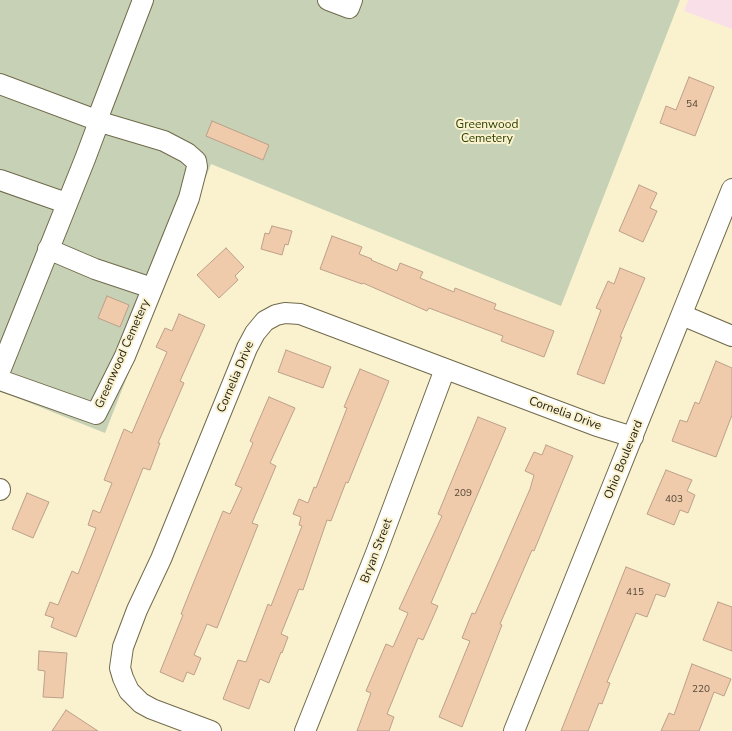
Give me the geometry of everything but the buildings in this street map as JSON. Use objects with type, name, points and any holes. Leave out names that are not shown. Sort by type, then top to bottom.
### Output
[{"type":"street","points":[[0,371],[66,203],[88,153],[97,120],[143,0]]},
{"type":"street","points":[[328,0],[349,8],[352,0]]},
{"type":"street","name":"Greenwood Cemetery","points":[[0,84],[97,120],[164,141],[187,153],[196,161],[197,167],[189,198],[125,356],[96,414],[0,380]]},
{"type":"street","points":[[0,180],[66,203]]},
{"type":"street","name":"Ohio Boulevard","points":[[514,731],[732,189]]},
{"type":"street","name":"Greenwood Cemetery","points":[[48,249],[95,269],[152,288]]},
{"type":"street","name":"Cornelia Drive","points":[[211,731],[152,709],[141,703],[129,691],[120,668],[123,647],[137,610],[161,559],[247,348],[255,333],[265,321],[276,315],[286,313],[300,314],[597,426],[633,437]]},
{"type":"street","points":[[682,315],[732,336]]},
{"type":"street","name":"Bryan Street","points":[[305,731],[376,553],[445,369]]},
{"type":"shaded area","points":[[688,0],[732,0],[732,29],[684,11]]},
{"type":"green space","name":"Greenwood Cemetery","points":[[0,0],[680,0],[561,306],[211,164],[105,433],[0,391]]}]
